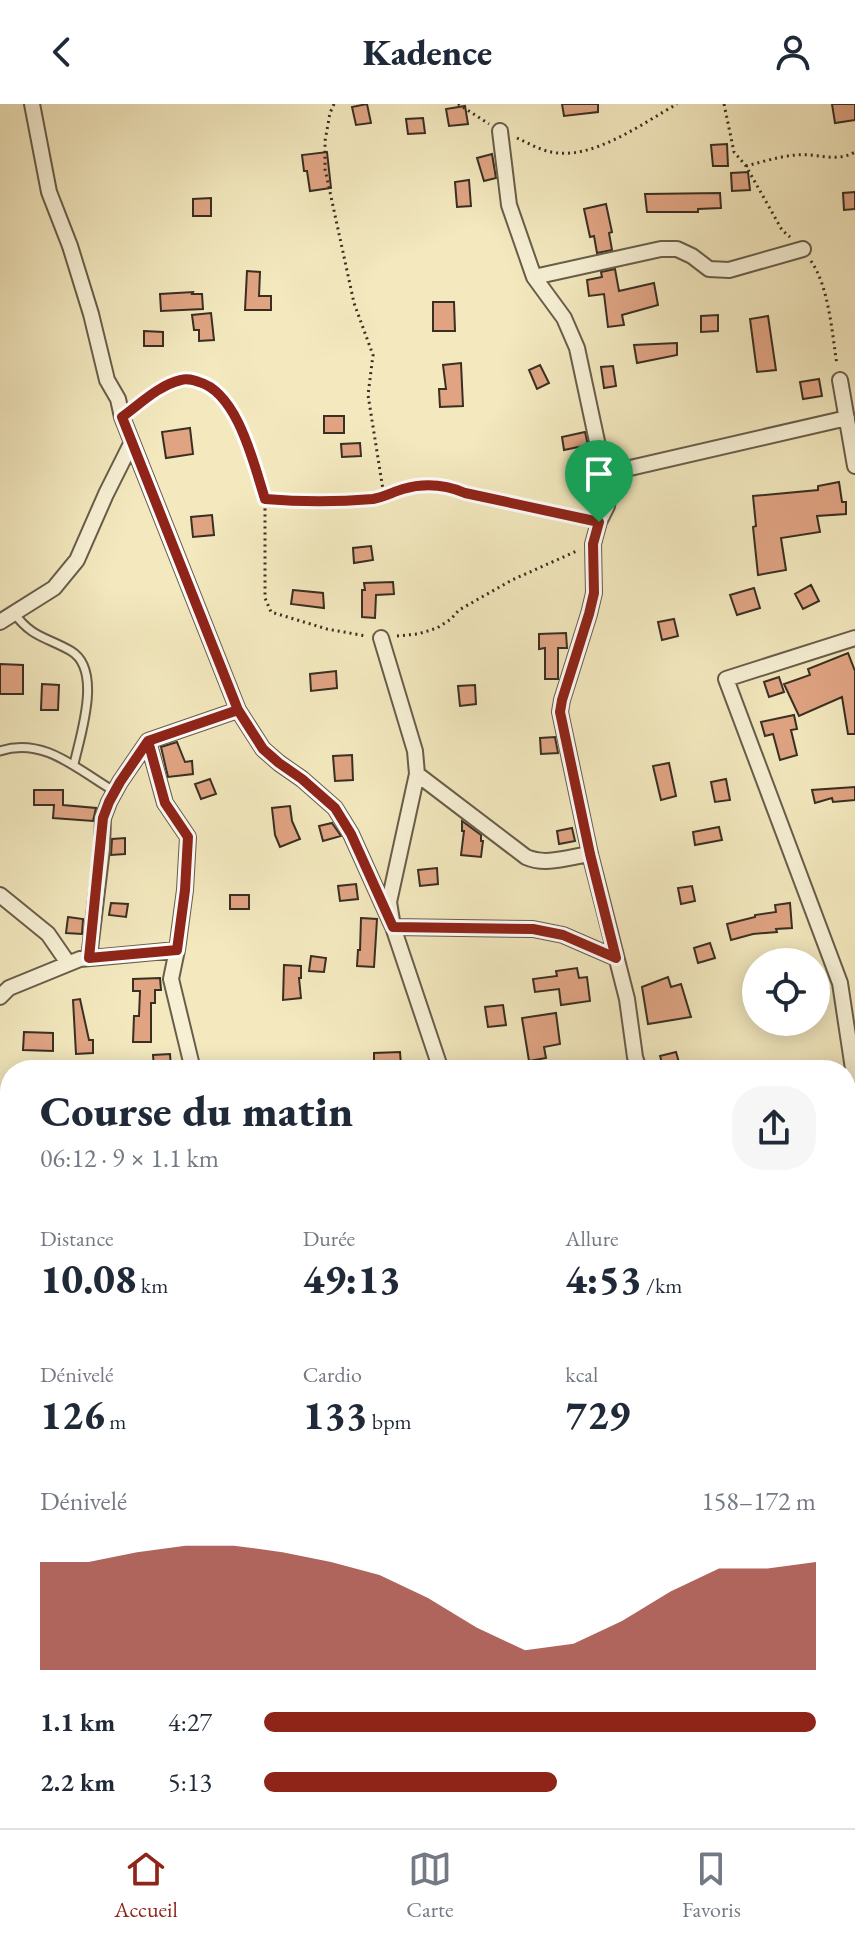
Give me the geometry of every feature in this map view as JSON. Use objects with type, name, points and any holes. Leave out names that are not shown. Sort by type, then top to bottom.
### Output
[{"type":"street","points":[[32,104],[49,192],[91,314],[107,380],[118,399],[122,417],[238,710],[263,749],[335,808],[393,927],[438,1060]]},
{"type":"street","points":[[500,131],[509,205],[534,277],[564,318],[577,348],[609,492],[593,544],[594,593],[560,712],[590,854],[627,999],[636,1060]]},
{"type":"street","points":[[534,277],[661,249],[677,249],[709,269],[729,270],[803,249]]},
{"type":"street","points":[[840,380],[855,466]]},
{"type":"street","points":[[604,474],[847,418]]},
{"type":"street","points":[[0,622],[54,588],[77,560],[132,442]]},
{"type":"street","points":[[381,638],[415,751],[417,774],[389,902],[393,927]]},
{"type":"street","points":[[852,1060],[840,983],[726,679],[855,638]]},
{"type":"street","points":[[89,958],[103,818],[114,791],[148,741],[238,710]]},
{"type":"street","points":[[148,741],[165,803],[188,837],[185,890],[171,979],[191,1060]]},
{"type":"street","points":[[417,774],[534,861],[590,854]]},
{"type":"street","points":[[0,895],[48,934],[68,963]]},
{"type":"street","points":[[393,927],[533,929],[563,935],[616,958]]},
{"type":"street","points":[[0,997],[9,988],[80,959],[177,950]]},
{"type":"street","points":[[840,983],[855,978]]},
{"type":"lane","points":[[14,612],[24,626],[35,634],[75,653],[86,671],[89,698],[74,764]]},
{"type":"lane","points":[[0,751],[30,748],[51,752],[114,791]]},
{"type":"path","points":[[334,104],[325,141],[325,169],[354,303],[373,355],[368,395],[384,496]]},
{"type":"path","points":[[458,104],[500,131],[552,152],[577,152],[602,145],[677,104]]},
{"type":"path","points":[[746,166],[800,154],[836,159],[855,152]]},
{"type":"path","points":[[122,417],[165,386],[185,378],[210,385],[240,425],[265,499],[265,598],[271,612],[327,629],[381,638],[418,634],[437,628],[459,610],[512,580],[593,544]]},
{"type":"path","points":[[265,499],[375,499],[404,488],[450,486],[465,493],[599,522]]},
{"type":"building","points":[[367,104],[371,123],[356,125],[352,107]]},
{"type":"building","points":[[562,104],[598,104],[598,112],[564,116]]},
{"type":"building","points":[[832,104],[855,104],[855,120],[835,123]]},
{"type":"building","points":[[465,106],[468,124],[449,126],[446,109]]},
{"type":"building","points":[[423,118],[425,133],[408,134],[406,119]]},
{"type":"building","points":[[727,144],[728,166],[713,166],[711,145]]},
{"type":"building","points":[[327,152],[331,188],[310,191],[302,155]]},
{"type":"building","points":[[492,154],[496,178],[484,181],[477,158]]},
{"type":"building","points":[[748,172],[750,190],[732,191],[731,173]]},
{"type":"building","points":[[469,180],[471,206],[457,207],[455,182]]},
{"type":"building","points":[[855,192],[855,209],[844,210],[843,193]]},
{"type":"building","points":[[720,193],[721,208],[698,209],[698,212],[647,212],[645,194]]},
{"type":"building","points":[[211,198],[211,216],[193,216],[193,199]]},
{"type":"building","points":[[606,204],[612,250],[597,253],[584,209]]},
{"type":"building","points":[[615,269],[619,291],[654,283],[658,305],[622,315],[624,325],[608,327],[604,294],[589,296],[587,280],[602,277],[601,272]]},
{"type":"building","points":[[247,271],[260,272],[259,296],[271,296],[271,310],[245,310]]},
{"type":"building","points":[[160,294],[202,294],[203,309],[161,311]]},
{"type":"building","points":[[433,302],[454,302],[455,331],[433,331]]},
{"type":"building","points":[[211,313],[214,340],[199,341],[199,330],[194,330],[192,315]]},
{"type":"building","points":[[718,315],[718,331],[701,332],[701,316]]},
{"type":"building","points":[[768,316],[776,370],[757,372],[750,319]]},
{"type":"building","points":[[144,331],[163,332],[163,346],[144,346]]},
{"type":"building","points":[[677,343],[677,355],[637,363],[634,345]]},
{"type":"building","points":[[461,363],[463,406],[440,407],[439,389],[446,389],[443,365]]},
{"type":"building","points":[[540,365],[549,383],[537,389],[529,370]]},
{"type":"building","points":[[613,366],[616,386],[604,388],[601,367]]},
{"type":"building","points":[[819,379],[822,396],[803,399],[800,382]]},
{"type":"building","points":[[324,416],[344,416],[344,433],[324,433]]},
{"type":"building","points":[[190,428],[193,454],[166,458],[162,432]]},
{"type":"building","points":[[585,432],[588,445],[564,450],[562,437]]},
{"type":"building","points":[[360,443],[361,456],[342,457],[341,444]]},
{"type":"building","points":[[839,482],[842,502],[846,502],[846,514],[817,516],[820,532],[781,538],[786,570],[758,575],[753,496],[818,490],[818,486]]},
{"type":"building","points":[[212,515],[214,535],[193,537],[191,517]]},
{"type":"building","points":[[371,546],[373,560],[354,563],[353,548]]},
{"type":"building","points":[[393,582],[394,594],[376,595],[375,618],[362,617],[364,583]]},
{"type":"building","points":[[811,585],[819,601],[803,609],[795,594]]},
{"type":"building","points":[[754,588],[760,608],[737,615],[730,595]]},
{"type":"building","points":[[293,590],[323,593],[324,608],[291,604]]},
{"type":"building","points":[[674,619],[678,636],[662,640],[658,622]]},
{"type":"building","points":[[566,633],[567,648],[558,648],[558,679],[545,679],[545,648],[539,649],[539,634]]},
{"type":"building","points":[[848,653],[855,671],[855,734],[848,734],[842,697],[799,716],[784,684],[810,675],[808,669]]},
{"type":"building","points":[[0,664],[23,665],[23,694],[0,694]]},
{"type":"building","points":[[336,671],[337,688],[311,691],[310,674]]},
{"type":"building","points":[[779,677],[784,692],[769,697],[764,682]]},
{"type":"building","points":[[42,684],[59,685],[58,710],[41,710]]},
{"type":"building","points":[[475,685],[476,704],[460,706],[458,686]]},
{"type":"building","points":[[794,715],[797,729],[791,730],[797,755],[780,760],[773,734],[765,736],[761,722]]},
{"type":"building","points":[[555,737],[558,753],[541,754],[540,738]]},
{"type":"building","points":[[177,742],[185,762],[192,761],[193,774],[168,777],[161,747]]},
{"type":"building","points":[[352,755],[353,780],[335,781],[333,756]]},
{"type":"building","points":[[669,763],[676,796],[661,800],[653,766]]},
{"type":"building","points":[[210,779],[216,794],[201,799],[195,784]]},
{"type":"building","points":[[726,779],[730,800],[715,802],[711,782]]},
{"type":"building","points":[[855,787],[855,800],[833,802],[832,798],[815,803],[812,790]]},
{"type":"building","points":[[34,790],[63,790],[63,805],[96,808],[93,821],[53,818],[54,805],[34,805]]},
{"type":"building","points":[[290,806],[292,821],[300,839],[280,847],[275,835],[272,808]]},
{"type":"building","points":[[462,821],[481,835],[481,857],[461,855]]},
{"type":"building","points":[[332,823],[341,836],[323,841],[319,826]]},
{"type":"building","points":[[719,827],[722,840],[695,845],[693,832]]},
{"type":"building","points":[[572,828],[575,841],[559,844],[557,831]]},
{"type":"building","points":[[125,838],[125,854],[111,855],[112,839]]},
{"type":"building","points":[[437,868],[438,884],[420,886],[418,870]]},
{"type":"building","points":[[356,884],[358,899],[340,901],[338,886]]},
{"type":"building","points":[[692,886],[695,901],[681,904],[678,888]]},
{"type":"building","points":[[230,895],[249,895],[249,909],[230,909]]},
{"type":"building","points":[[111,903],[128,904],[126,917],[109,915]]},
{"type":"building","points":[[790,903],[792,928],[731,940],[727,924],[776,912],[775,905]]},
{"type":"building","points":[[68,917],[83,919],[82,934],[66,933]]},
{"type":"building","points":[[361,918],[377,919],[374,967],[357,966]]},
{"type":"building","points":[[710,943],[715,958],[698,963],[694,948]]},
{"type":"building","points":[[311,956],[326,958],[324,972],[309,971]]},
{"type":"building","points":[[284,965],[301,966],[301,998],[283,1000]]},
{"type":"building","points":[[577,968],[579,978],[587,977],[590,1001],[561,1005],[559,989],[535,992],[533,979],[557,976],[556,971]]},
{"type":"building","points":[[668,977],[671,987],[681,984],[691,1017],[648,1024],[642,987]]},
{"type":"building","points":[[160,978],[161,990],[155,990],[155,1003],[151,1003],[151,1042],[133,1042],[134,1016],[139,1016],[140,991],[133,991],[133,979]]},
{"type":"building","points":[[80,999],[89,1040],[93,1040],[93,1053],[76,1054],[73,1000]]},
{"type":"building","points":[[503,1005],[506,1025],[488,1027],[485,1007]]},
{"type":"building","points":[[556,1013],[560,1044],[544,1047],[546,1058],[529,1060],[522,1018]]},
{"type":"building","points":[[24,1032],[53,1033],[53,1051],[23,1050]]},
{"type":"building","points":[[400,1052],[401,1060],[374,1060],[374,1053]]},
{"type":"building","points":[[676,1052],[678,1060],[661,1060],[660,1056]]},
{"type":"building","points":[[170,1054],[170,1060],[153,1060],[153,1055]]},
{"type":"route","points":[[599,522],[465,493],[450,486],[404,488],[375,499],[265,499],[240,425],[226,403],[210,385],[185,378],[165,386],[122,417],[238,710],[148,741],[165,803],[188,837],[177,950],[89,958],[103,818],[120,782],[148,741],[238,710],[263,749],[335,808],[351,834],[393,927],[533,929],[563,935],[616,958],[560,712],[594,593],[593,544],[599,522]]}]
